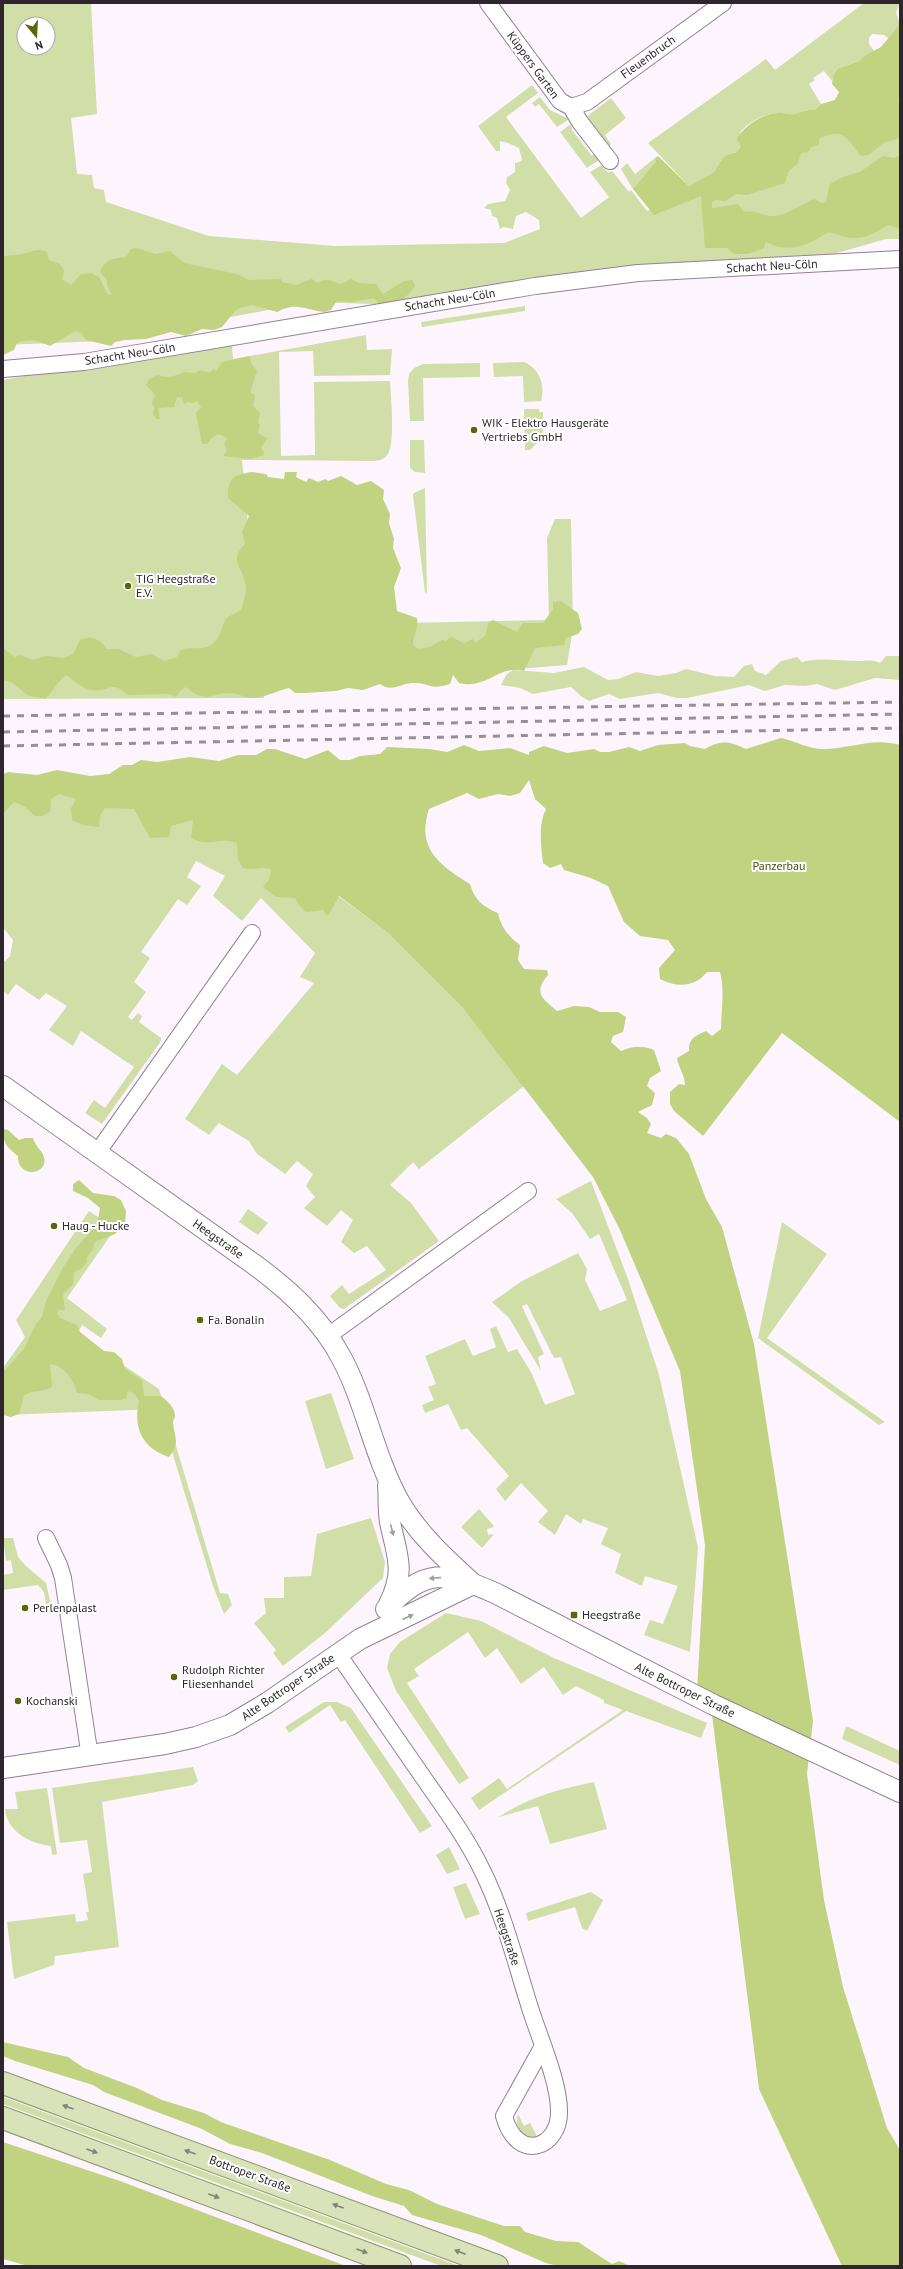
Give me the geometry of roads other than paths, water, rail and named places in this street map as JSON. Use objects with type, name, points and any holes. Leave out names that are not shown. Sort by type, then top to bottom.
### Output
[{"type":"main road","name":"Bottroper Straße","points":[[3,2083],[497,2266]]},
{"type":"main road","points":[[3,2118],[400,2266]]},
{"type":"street","name":"Küppers Garten","points":[[488,3],[560,101],[571,107],[580,122],[610,161]]},
{"type":"street","name":"Fleuenbruch","points":[[571,107],[587,102],[723,3]]},
{"type":"street","name":"Schacht Neu-Cöln","points":[[3,368],[84,362],[527,288],[638,273],[900,259]]},
{"type":"street","points":[[97,1153],[252,933]]},
{"type":"street","name":"Heegstraße","points":[[3,1086],[266,1273],[300,1304],[328,1336],[347,1370],[388,1477],[399,1501],[415,1525],[473,1584]]},
{"type":"street","points":[[328,1336],[528,1191]]},
{"type":"street","name":"Heegstraße","points":[[360,1639],[386,1609],[396,1588],[399,1564],[390,1521],[388,1477]]},
{"type":"street","points":[[46,1538],[59,1565],[62,1578],[90,1757]]},
{"type":"street","name":"Alte Bottroper Straße","points":[[386,1609],[409,1588],[423,1580],[445,1577],[462,1579],[714,1705],[900,1792]]},
{"type":"street","name":"Alte Bottroper Straße","points":[[3,1768],[90,1757],[165,1744],[196,1737],[230,1725],[267,1704],[360,1639],[473,1584]]},
{"type":"street","name":"Heegstraße","points":[[338,1654],[470,1846],[497,1906],[543,2046],[558,2099],[559,2112],[557,2125],[548,2138],[539,2145],[530,2147],[521,2145],[514,2138],[508,2129],[504,2116],[543,2046]]},
{"type":"railway","points":[[3,716],[900,702]]},
{"type":"railway","points":[[3,732],[900,714]]},
{"type":"railway","points":[[3,746],[900,728]]},
{"type":"place","name":"WIK - Elektro Hausgeräte Vertriebs GmbH","points":[[474,430]]},
{"type":"place","name":"TIG Heegstraße E.V.","points":[[128,586]]},
{"type":"place","name":"Haug - Hucke","points":[[54,1226]]},
{"type":"place","name":"Fa. Bonalin","points":[[200,1320]]},
{"type":"place","name":"Perlenpalast","points":[[25,1608]]},
{"type":"place","name":"Heegstraße","points":[[574,1615]]},
{"type":"place","name":"Rudolph Richter Fliesenhandel","points":[[174,1677]]},
{"type":"place","name":"Kochanski","points":[[18,1701]]},
{"type":"park label","name":"Panzerbau","points":[[779,866]]}]
